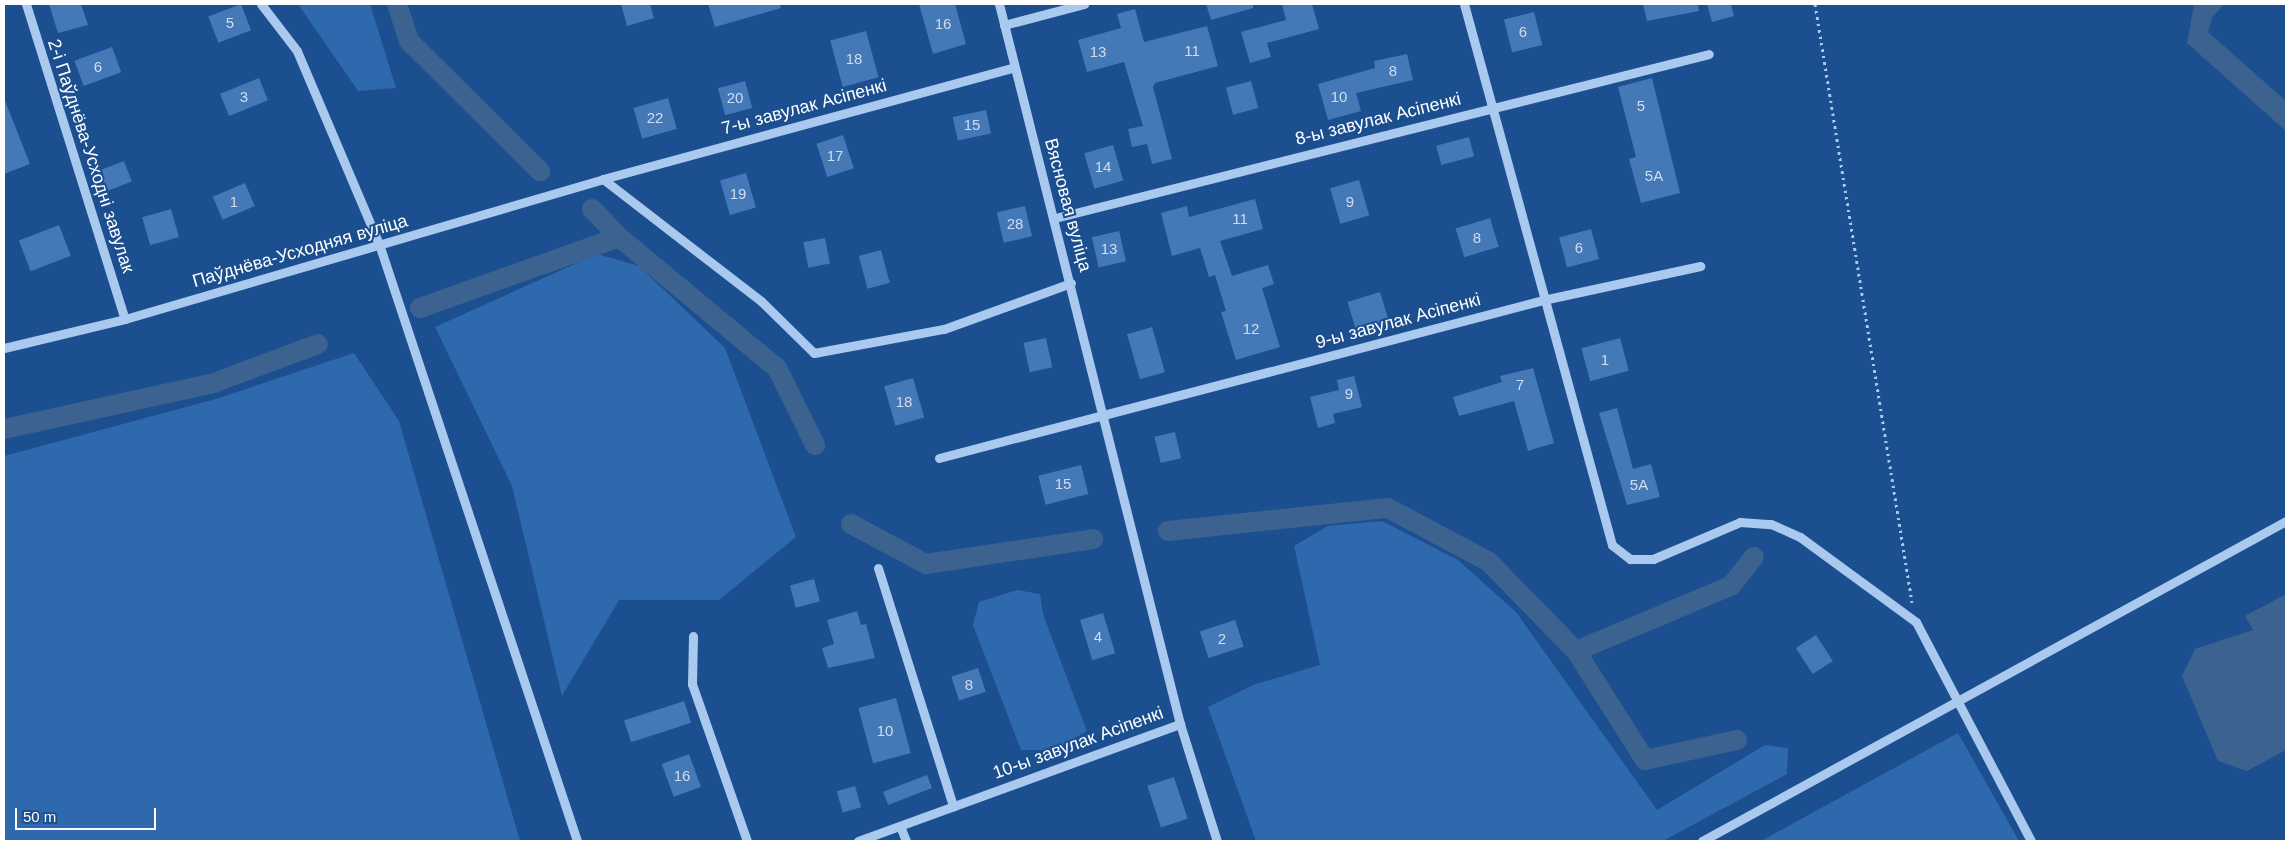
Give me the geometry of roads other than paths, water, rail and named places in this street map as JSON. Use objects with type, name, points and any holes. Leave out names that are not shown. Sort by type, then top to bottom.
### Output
[{"type":"street","name":"2-і Паўднёва-Усходні завулак","points":[[26,4],[125,319]]},
{"type":"street","points":[[261,4],[297,51],[379,244],[577,841]]},
{"type":"street","name":"Вясновая вуліца","points":[[999,4],[1104,414]]},
{"type":"street","points":[[1004,25],[1084,4]]},
{"type":"street","points":[[1464,4],[1543,300],[1612,545],[1630,559],[1653,559],[1740,522],[1771,524],[1800,537],[1916,622],[2030,841]]},
{"type":"street","name":"8-ы завулак Асіпенкі","points":[[1055,218],[1709,54]]},
{"type":"street","name":"7-ы завулак Асіпенкі","points":[[603,178],[1014,67]]},
{"type":"street","name":"Паўднёва-Усходняя вуліца","points":[[4,348],[125,319],[603,178]]},
{"type":"street","points":[[603,178],[760,301],[814,352],[944,329],[1071,282]]},
{"type":"street","name":"9-ы завулак Асіпенкі","points":[[939,458],[1543,300],[1700,266]]},
{"type":"street","name":"10-ы завулак Асіпенкі","points":[[858,841],[1180,724],[1104,414]]},
{"type":"street","points":[[1702,841],[1958,704],[2286,522]]},
{"type":"street","points":[[878,568],[953,806]]},
{"type":"street","points":[[693,636],[692,684],[747,841]]},
{"type":"street","points":[[1180,724],[1217,841]]},
{"type":"street","points":[[900,826],[906,841]]},
{"type":"waterway","points":[[397,4],[409,41],[540,171]]},
{"type":"waterway","points":[[592,209],[619,237]]},
{"type":"waterway","points":[[420,308],[619,237],[777,368],[815,445]]},
{"type":"waterway","points":[[4,429],[211,384],[318,344]]},
{"type":"waterway","points":[[1168,531],[1388,508],[1489,562],[1576,651],[1645,760],[1737,740]]},
{"type":"waterway","points":[[851,524],[926,564],[1093,539]]},
{"type":"waterway","points":[[1576,651],[1731,586],[1754,557]]}]
